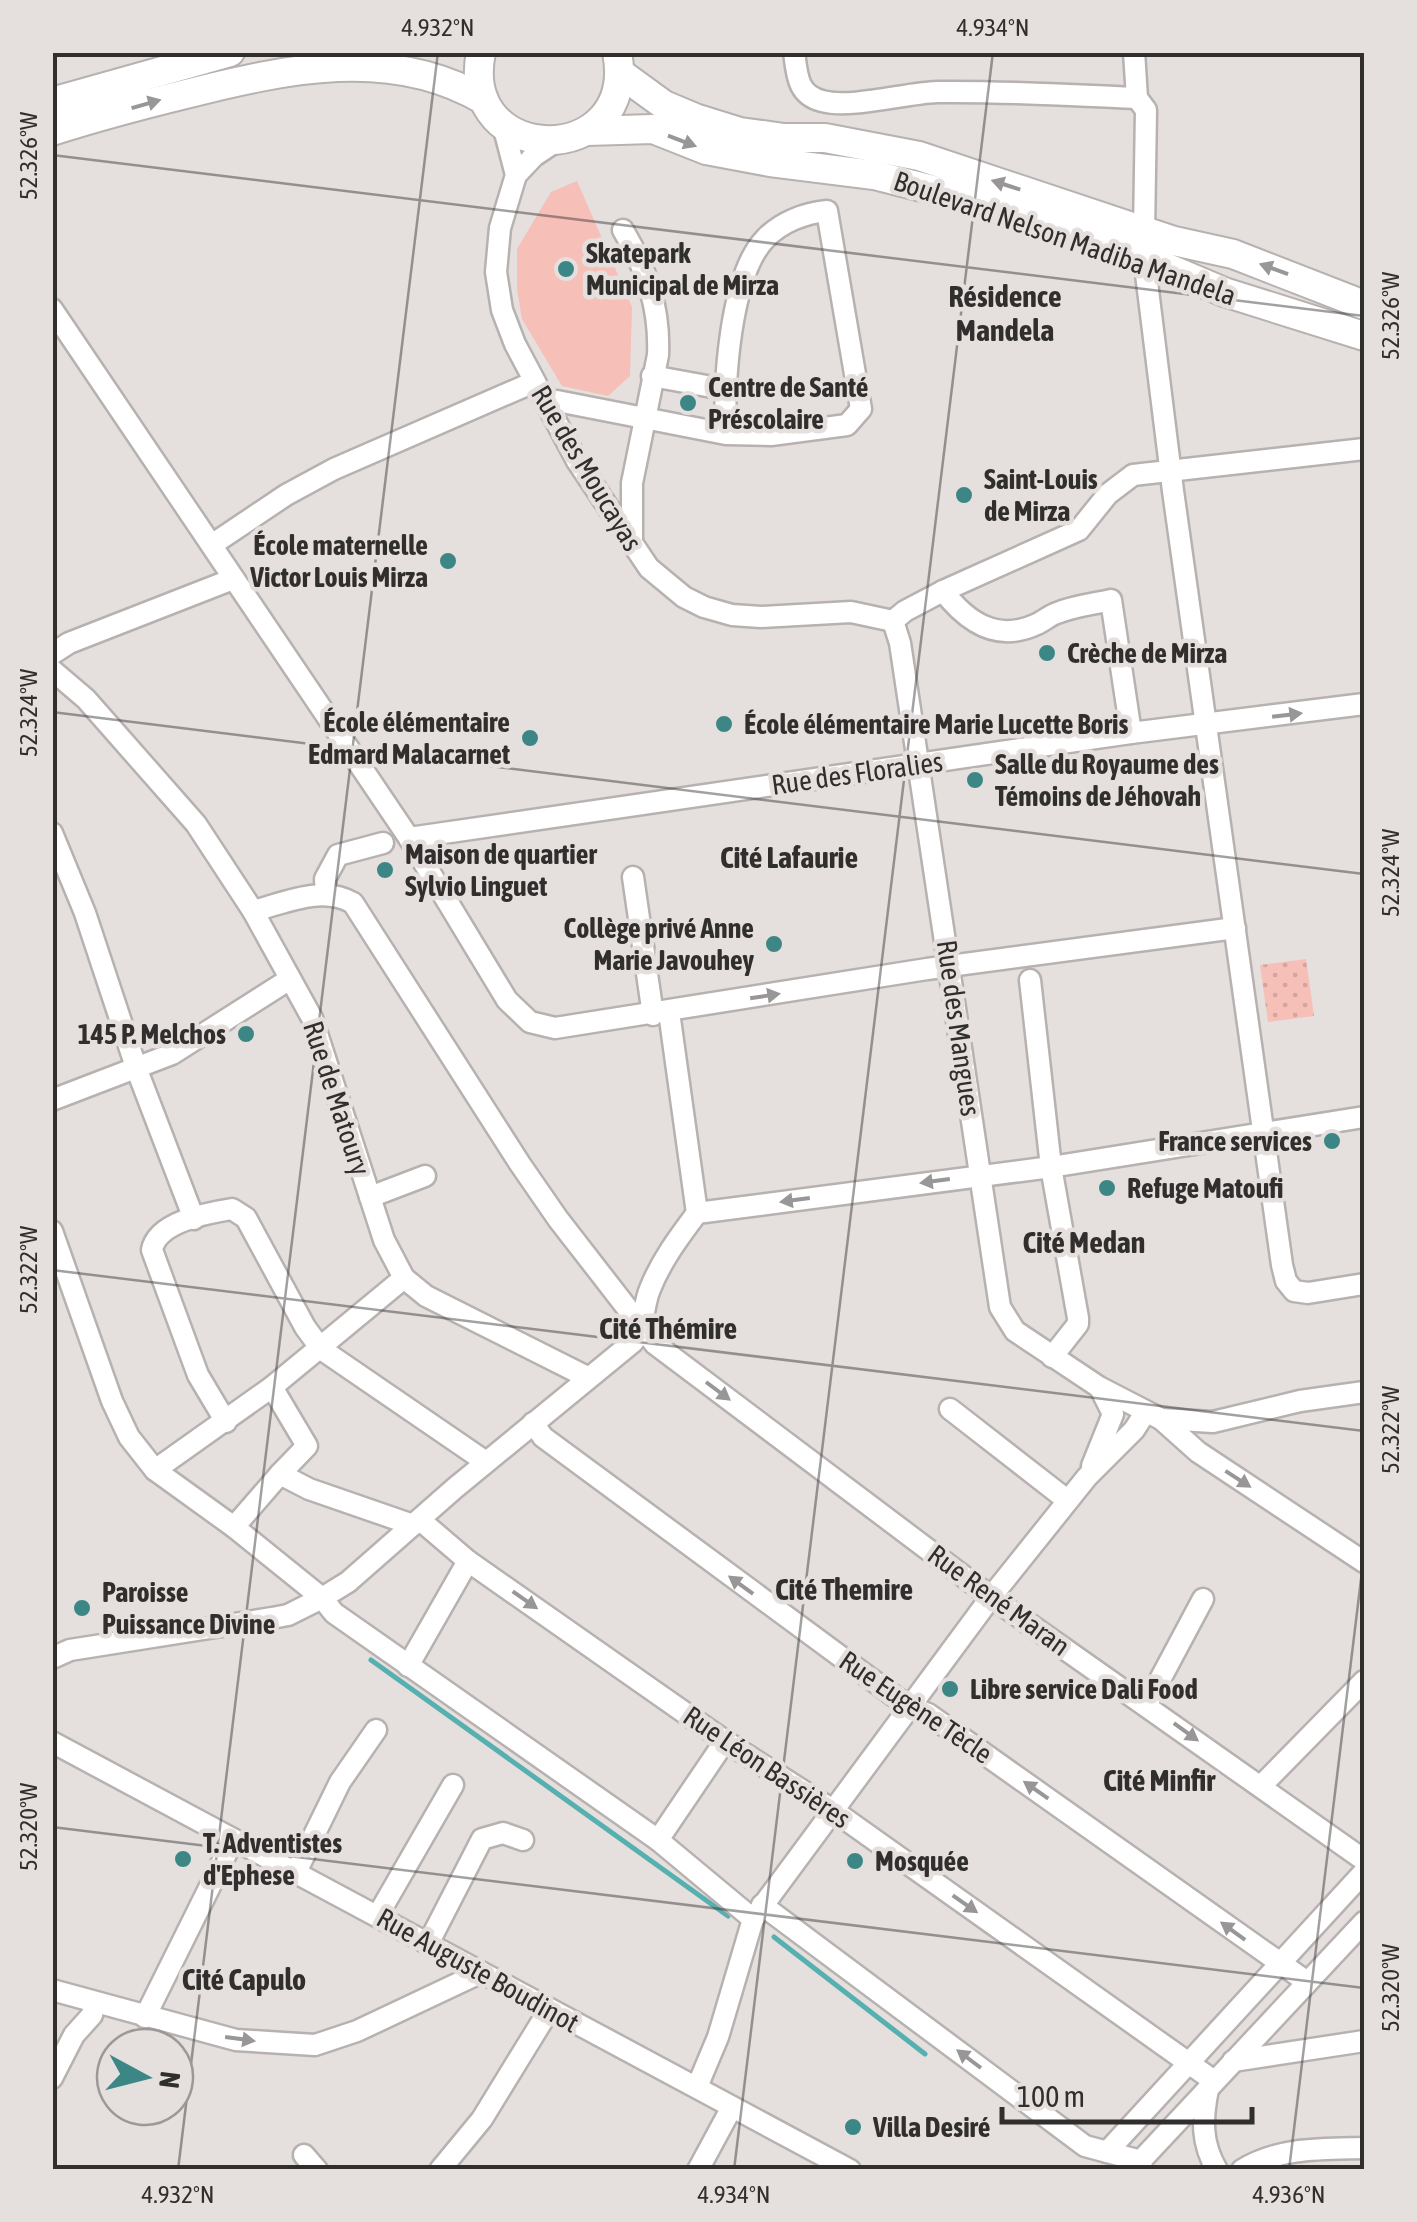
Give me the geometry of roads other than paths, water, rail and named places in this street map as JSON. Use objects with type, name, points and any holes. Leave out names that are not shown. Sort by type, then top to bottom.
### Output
[{"type":"main road","points":[[52,102],[230,52]]},
{"type":"main road","points":[[481,52],[484,100]]},
{"type":"main road","points":[[587,131],[603,118],[614,100],[621,61]]},
{"type":"main road","name":"Boulevard Nelson Madiba Mandela","points":[[621,61],[664,105],[695,118],[740,132],[825,138],[918,156],[1144,245],[1224,292],[1364,336]]},
{"type":"main road","points":[[52,131],[278,71],[327,67],[416,72],[456,83],[484,100],[504,125],[528,139],[555,142]]},
{"type":"main road","name":"Boulevard Nelson Madiba Mandela","points":[[555,142],[587,131],[641,127],[706,150],[874,175],[1144,245],[1233,254],[1364,305]]},
{"type":"street","points":[[794,52],[798,81],[806,94],[824,102],[933,92],[1137,98]]},
{"type":"street","points":[[1134,52],[1137,98],[1146,110],[1144,245],[1170,470],[1286,1281],[1294,1290],[1308,1292],[1364,1284]]},
{"type":"street","points":[[504,125],[516,175]]},
{"type":"street","points":[[516,175],[555,142]]},
{"type":"street","name":"Rue des Moucayas","points":[[516,175],[500,228],[496,272],[502,310],[515,344],[577,461],[649,568],[704,608],[761,617],[851,612],[893,622]]},
{"type":"street","points":[[548,404],[558,400],[726,434],[771,435],[847,425],[861,408],[828,210],[804,214],[764,239],[749,266],[738,300],[724,390],[726,434]]},
{"type":"street","points":[[624,230],[642,262],[655,302],[658,345],[632,483],[632,541]]},
{"type":"street","points":[[52,310],[409,838],[508,1000],[530,1022],[555,1028],[950,966],[1234,928]]},
{"type":"street","points":[[652,376],[724,390]]},
{"type":"street","points":[[213,544],[286,495],[334,469],[534,382]]},
{"type":"street","points":[[893,622],[905,611],[943,591],[1079,530],[1108,494],[1133,476],[1364,449]]},
{"type":"street","points":[[52,654],[233,579]]},
{"type":"street","points":[[943,591],[960,613],[982,628],[1010,633],[1034,626],[1056,613],[1111,600],[1131,734]]},
{"type":"street","name":"Rue des Mangues","points":[[893,622],[900,643],[1000,1308],[1015,1331],[1052,1357],[1153,1416],[1198,1452],[1364,1562]]},
{"type":"street","name":"Rue de Matoury","points":[[52,670],[86,699],[196,824],[253,911],[312,1018],[384,1240],[404,1278],[426,1296],[587,1377]]},
{"type":"street","name":"Rue des Floralies","points":[[409,838],[1364,704]]},
{"type":"street","points":[[52,832],[85,913],[137,1070],[194,1219]]},
{"type":"street","points":[[253,911],[326,894],[325,879],[338,854],[383,843]]},
{"type":"street","points":[[52,1658],[70,1650],[288,1615],[322,1598],[348,1582],[633,1342],[642,1330],[648,1293],[696,1213],[633,877]]},
{"type":"street","name":"Rue René Maran","points":[[326,894],[340,896],[358,907],[520,1164],[655,1344],[991,1597],[1364,1860]]},
{"type":"street","points":[[52,1100],[172,1054],[290,979]]},
{"type":"street","points":[[1030,980],[1050,1166],[1078,1318],[1078,1324],[1052,1357]]},
{"type":"street","points":[[696,1213],[1050,1166],[1364,1117]]},
{"type":"street","points":[[370,1197],[425,1176]]},
{"type":"street","points":[[226,1422],[198,1375],[153,1259],[152,1245],[158,1234],[228,1209],[242,1214],[305,1328],[321,1349],[486,1462]]},
{"type":"street","points":[[52,1231],[112,1401],[129,1437],[155,1470],[408,1666],[1085,2146],[1138,2166],[1364,1922]]},
{"type":"street","points":[[155,1470],[272,1387],[404,1278]]},
{"type":"street","points":[[234,1528],[307,1446],[272,1387]]},
{"type":"street","points":[[1087,1476],[1113,1414],[1099,1387]]},
{"type":"street","points":[[697,2087],[718,2037],[758,1912],[831,1809],[1087,1476],[1153,1416],[1213,1422],[1300,1401],[1364,1392]]},
{"type":"street","points":[[950,1409],[1068,1500]]},
{"type":"street","points":[[1198,1452],[1195,1434],[1213,1422]]},
{"type":"street","name":"Rue Eugène Tècle","points":[[533,1423],[543,1437],[657,1524],[909,1707],[928,1714],[1305,1984]]},
{"type":"street","points":[[280,1474],[309,1488],[417,1523]]},
{"type":"street","name":"Rue Léon Bassières","points":[[417,1523],[725,1741],[831,1809],[1190,2064],[1211,2084]]},
{"type":"street","points":[[408,1666],[468,1561]]},
{"type":"street","points":[[1147,1704],[1203,1599]]},
{"type":"street","points":[[1261,1786],[1364,1681]]},
{"type":"street","points":[[297,1870],[340,1782],[376,1730]]},
{"type":"street","points":[[658,1840],[725,1741]]},
{"type":"street","name":"Rue Auguste Boudinot","points":[[52,1742],[850,2170]]},
{"type":"street","points":[[378,1915],[453,1785]]},
{"type":"street","points":[[428,1944],[482,1839],[503,1833],[523,1840]]},
{"type":"street","points":[[145,2018],[234,1840]]},
{"type":"street","points":[[1106,2152],[1364,1872]]},
{"type":"street","points":[[52,1990],[236,2040],[316,2045],[358,2031],[480,1973]]},
{"type":"street","points":[[52,2078],[74,2035],[92,2015],[94,2004]]},
{"type":"street","points":[[440,2170],[482,2120],[549,2010]]},
{"type":"street","points":[[1233,2061],[1364,2040]]},
{"type":"street","points":[[1207,2165],[1203,2116],[1211,2084]]},
{"type":"street","points":[[698,2170],[732,2107]]},
{"type":"street","points":[[1164,2135],[1179,2137],[1207,2165]]},
{"type":"street","points":[[1242,2170],[1254,2162],[1302,2150],[1364,2148]]},
{"type":"waterway","points":[[371,1660],[728,1916]]},
{"type":"waterway","points":[[774,1937],[925,2054]]},
{"type":"place","name":"Skatepark Municipal de Mirza","points":[[566,269]]},
{"type":"place","name":"Centre de Santé Préscolaire","points":[[688,403]]},
{"type":"place","name":"Saint-Louis de Mirza","points":[[964,495]]},
{"type":"place","name":"École maternelle Victor Louis Mirza","points":[[448,561]]},
{"type":"place","name":"Crèche de Mirza","points":[[1047,653]]},
{"type":"place","name":"École élémentaire Marie Lucette Boris","points":[[724,724]]},
{"type":"place","name":"École élémentaire Edmard Malacarnet","points":[[530,738]]},
{"type":"place","name":"Salle du Royaume des Témoins de Jéhovah","points":[[975,780]]},
{"type":"place","name":"Maison de quartier Sylvio Linguet","points":[[385,870]]},
{"type":"place","name":"Collège privé Anne Marie Javouhey","points":[[774,944]]},
{"type":"place","name":"145 P. Melchos","points":[[246,1034]]},
{"type":"place","name":"France services","points":[[1332,1141]]},
{"type":"place","name":"Refuge Matoufi","points":[[1107,1188]]},
{"type":"place","name":"Paroisse Puissance Divine","points":[[82,1608]]},
{"type":"place","name":"Libre service Dali Food","points":[[950,1689]]},
{"type":"place","name":"T. Adventistes d'Ephese","points":[[183,1859]]},
{"type":"place","name":"Mosquée","points":[[855,1861]]},
{"type":"place","name":"Villa Desiré","points":[[853,2127]]},
{"type":"district","name":"Résidence Mandela","points":[[1005,313]]},
{"type":"district","name":"Cité Lafaurie","points":[[789,857]]},
{"type":"district","name":"Cité Medan","points":[[1084,1242]]},
{"type":"district","name":"Cité Thémire","points":[[668,1328]]},
{"type":"district","name":"Cité Themire","points":[[844,1589]]},
{"type":"district","name":"Cité Minfir","points":[[1159,1780]]},
{"type":"district","name":"Cité Capulo","points":[[244,1979]]}]
